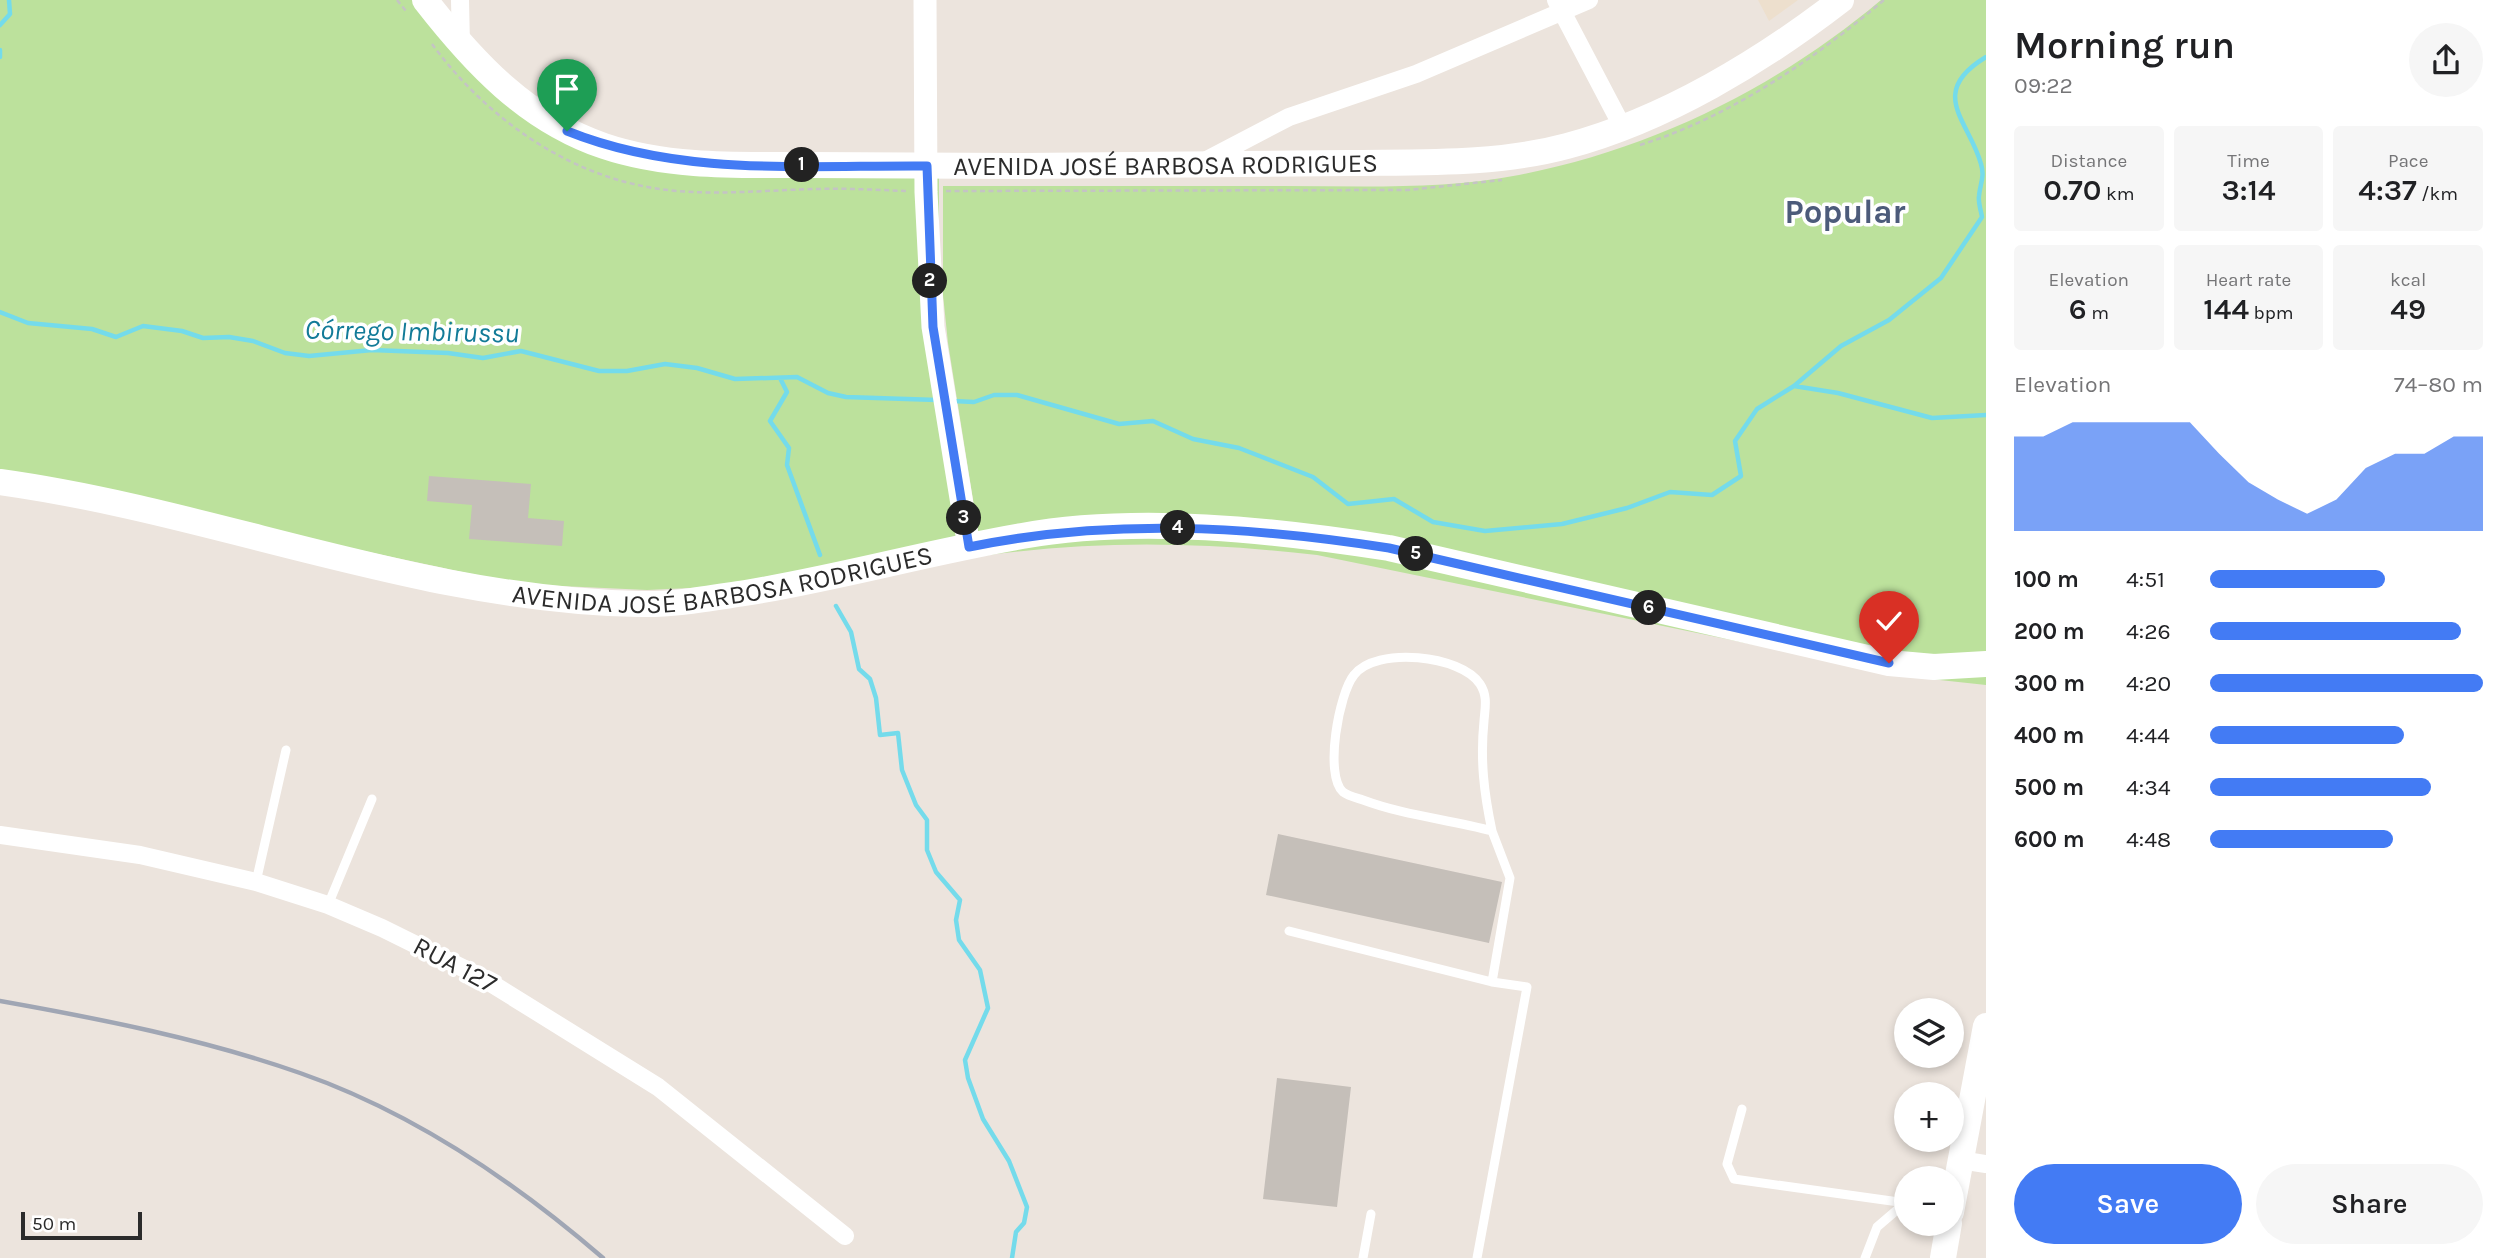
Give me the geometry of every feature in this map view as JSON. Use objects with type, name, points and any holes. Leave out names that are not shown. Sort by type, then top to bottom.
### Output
[{"type":"main road","name":"AVENIDA JOSÉ BARBOSA RODRIGUES","points":[[425,0],[461,47],[491,78],[533,111],[567,131],[607,147],[697,163],[927,166],[1442,162],[1567,146],[1686,99],[1736,73],[1841,0]]},
{"type":"main road","name":"AVENIDA JOSÉ BARBOSA RODRIGUES","points":[[0,482],[71,492],[432,580],[514,595],[641,604],[776,588],[1025,535],[1086,529],[1231,528],[1309,535],[1389,548],[1889,663],[1934,667],[1986,664]]},
{"type":"main road","points":[[1964,1181],[1973,1162],[1986,1026]]},
{"type":"main road","points":[[1943,1258],[1947,1236]]},
{"type":"street","points":[[460,0],[461,47]]},
{"type":"street","points":[[925,0],[933,327],[969,547]]},
{"type":"street","points":[[1197,165],[1289,117],[1416,74],[1558,6],[1589,0]]},
{"type":"street","points":[[1558,6],[1622,125]]},
{"type":"street","name":"RUA 127","points":[[0,835],[140,855],[256,882],[328,905],[481,977],[657,1087],[845,1236]]},
{"type":"lane","points":[[1492,831],[1398,813],[1344,793],[1335,779],[1332,758],[1345,695],[1354,674],[1376,659],[1411,657],[1458,669],[1479,682],[1486,697],[1482,774],[1492,831],[1510,878],[1492,982]]},
{"type":"lane","points":[[256,882],[286,750]]},
{"type":"lane","points":[[328,905],[372,799]]},
{"type":"lane","points":[[1289,931],[1492,982],[1527,987],[1477,1258]]},
{"type":"lane","points":[[1742,1109],[1727,1164],[1734,1179],[1894,1201]]},
{"type":"lane","points":[[1865,1258],[1877,1227],[1894,1212]]},
{"type":"lane","points":[[1363,1258],[1371,1214]]},
{"type":"shaded area","points":[[1758,0],[1798,0],[1769,21]]},
{"type":"green space","points":[[0,0],[436,0],[471,49],[603,145],[939,168],[939,277],[943,326],[977,538],[711,587],[647,590],[518,584],[0,473]]},
{"type":"green space","points":[[1881,0],[1986,0],[1986,685],[1912,677],[1317,555],[1233,547],[1108,545],[982,556],[948,343],[943,295],[943,186],[1401,186],[1460,183],[1519,175],[1569,164],[1617,149],[1711,111],[1799,61]]},
{"type":"building","points":[[429,476],[531,484],[528,518],[564,521],[562,546],[469,539],[472,505],[427,501]]},
{"type":"building","points":[[1278,834],[1502,882],[1489,943],[1266,895]]},
{"type":"building","points":[[1277,1078],[1351,1087],[1337,1207],[1263,1199]]},
{"type":"waterway","points":[[0,25],[10,14],[9,0]]},
{"type":"waterway","points":[[0,50],[0,57]]},
{"type":"waterway","name":"Córrego Imbirussu","points":[[953,401],[974,402],[994,395],[1017,395],[1119,424],[1153,421],[1193,439],[1239,448],[1313,477],[1348,504],[1394,499],[1433,522],[1485,531],[1562,524],[1627,508],[1670,492],[1712,495],[1741,476],[1735,441],[1757,409],[1794,386],[1841,346],[1889,320],[1941,278],[1982,217],[1979,198],[1982,169],[1957,108],[1955,96],[1958,83],[1968,70],[1986,57]]},
{"type":"waterway","name":"Córrego Imbirussu","points":[[0,312],[28,323],[92,329],[116,337],[143,326],[182,331],[203,338],[229,337],[253,341],[285,353],[309,356],[372,350],[448,353],[483,358],[521,351],[599,371],[627,371],[665,364],[697,368],[735,379],[797,377],[828,393],[846,397],[937,400]]},
{"type":"waterway","points":[[780,378],[787,392],[770,421],[789,448],[787,465],[820,555]]},
{"type":"waterway","points":[[1794,386],[1838,393],[1932,418],[1986,415]]},
{"type":"waterway","points":[[836,606],[851,632],[859,669],[870,679],[876,698],[880,735],[898,733],[902,770],[916,805],[927,820],[927,850],[936,872],[960,900],[956,920],[959,940],[980,970],[988,1008],[965,1060],[968,1078],[983,1119],[1009,1161],[1027,1207],[1024,1223],[1016,1232],[1012,1258]]},
{"type":"railway","points":[[0,1001],[189,1040],[263,1061],[342,1089],[422,1128],[460,1151],[534,1202],[603,1258]]},
{"type":"district","name":"Popular","points":[[1845,212]]},
{"type":"route","points":[[567,131],[607,147],[697,163],[927,166],[933,327],[969,547],[1025,535],[1086,529],[1231,528],[1309,535],[1389,548],[1889,663]]}]
